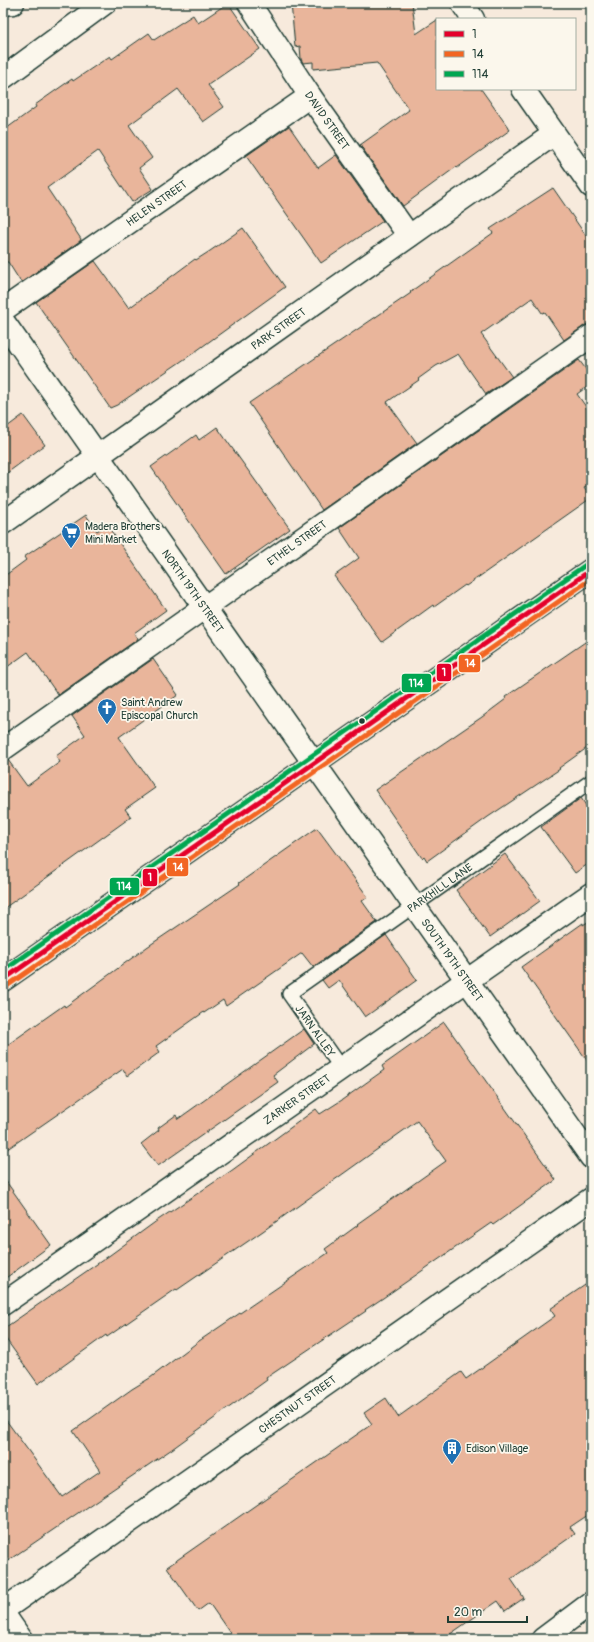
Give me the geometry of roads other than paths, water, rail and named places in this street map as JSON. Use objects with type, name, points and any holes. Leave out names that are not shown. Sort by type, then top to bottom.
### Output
[{"type":"street","points":[[3,4],[13,3]]},
{"type":"street","points":[[3,78],[106,3]]},
{"type":"street","name":"DAVID STREET","points":[[249,3],[310,96],[409,236]]},
{"type":"street","points":[[462,3],[472,18]]},
{"type":"street","points":[[523,90],[591,186]]},
{"type":"street","name":"HELEN STREET","points":[[3,310],[310,96]]},
{"type":"street","name":"PARK STREET","points":[[3,523],[554,134]]},
{"type":"street","name":"NORTH 19TH STREET","points":[[3,321],[314,762]]},
{"type":"street","name":"ETHEL STREET","points":[[3,748],[591,336]]},
{"type":"street","points":[[3,980],[591,570]]},
{"type":"street","name":"SOUTH 19TH STREET","points":[[314,762],[591,1157]]},
{"type":"street","name":"ZARKER STREET","points":[[3,1304],[467,980],[590,896]]},
{"type":"street","name":"CHESTNUT STREET","points":[[3,1612],[591,1199]]},
{"type":"street","points":[[543,1639],[591,1604]]},
{"type":"street","points":[[3,1612],[21,1639]]},
{"type":"lane","name":"PARKHILL LANE","points":[[289,994],[591,781]]},
{"type":"lane","name":"JARN ALLEY","points":[[289,994],[341,1068]]},
{"type":"place","name":"Madera Brothers Mini Market","points":[[71,549]]},
{"type":"place","name":"Saint Andrew Episcopal Church","points":[[107,725]]},
{"type":"place","name":"Edison Village","points":[[452,1465]]}]
